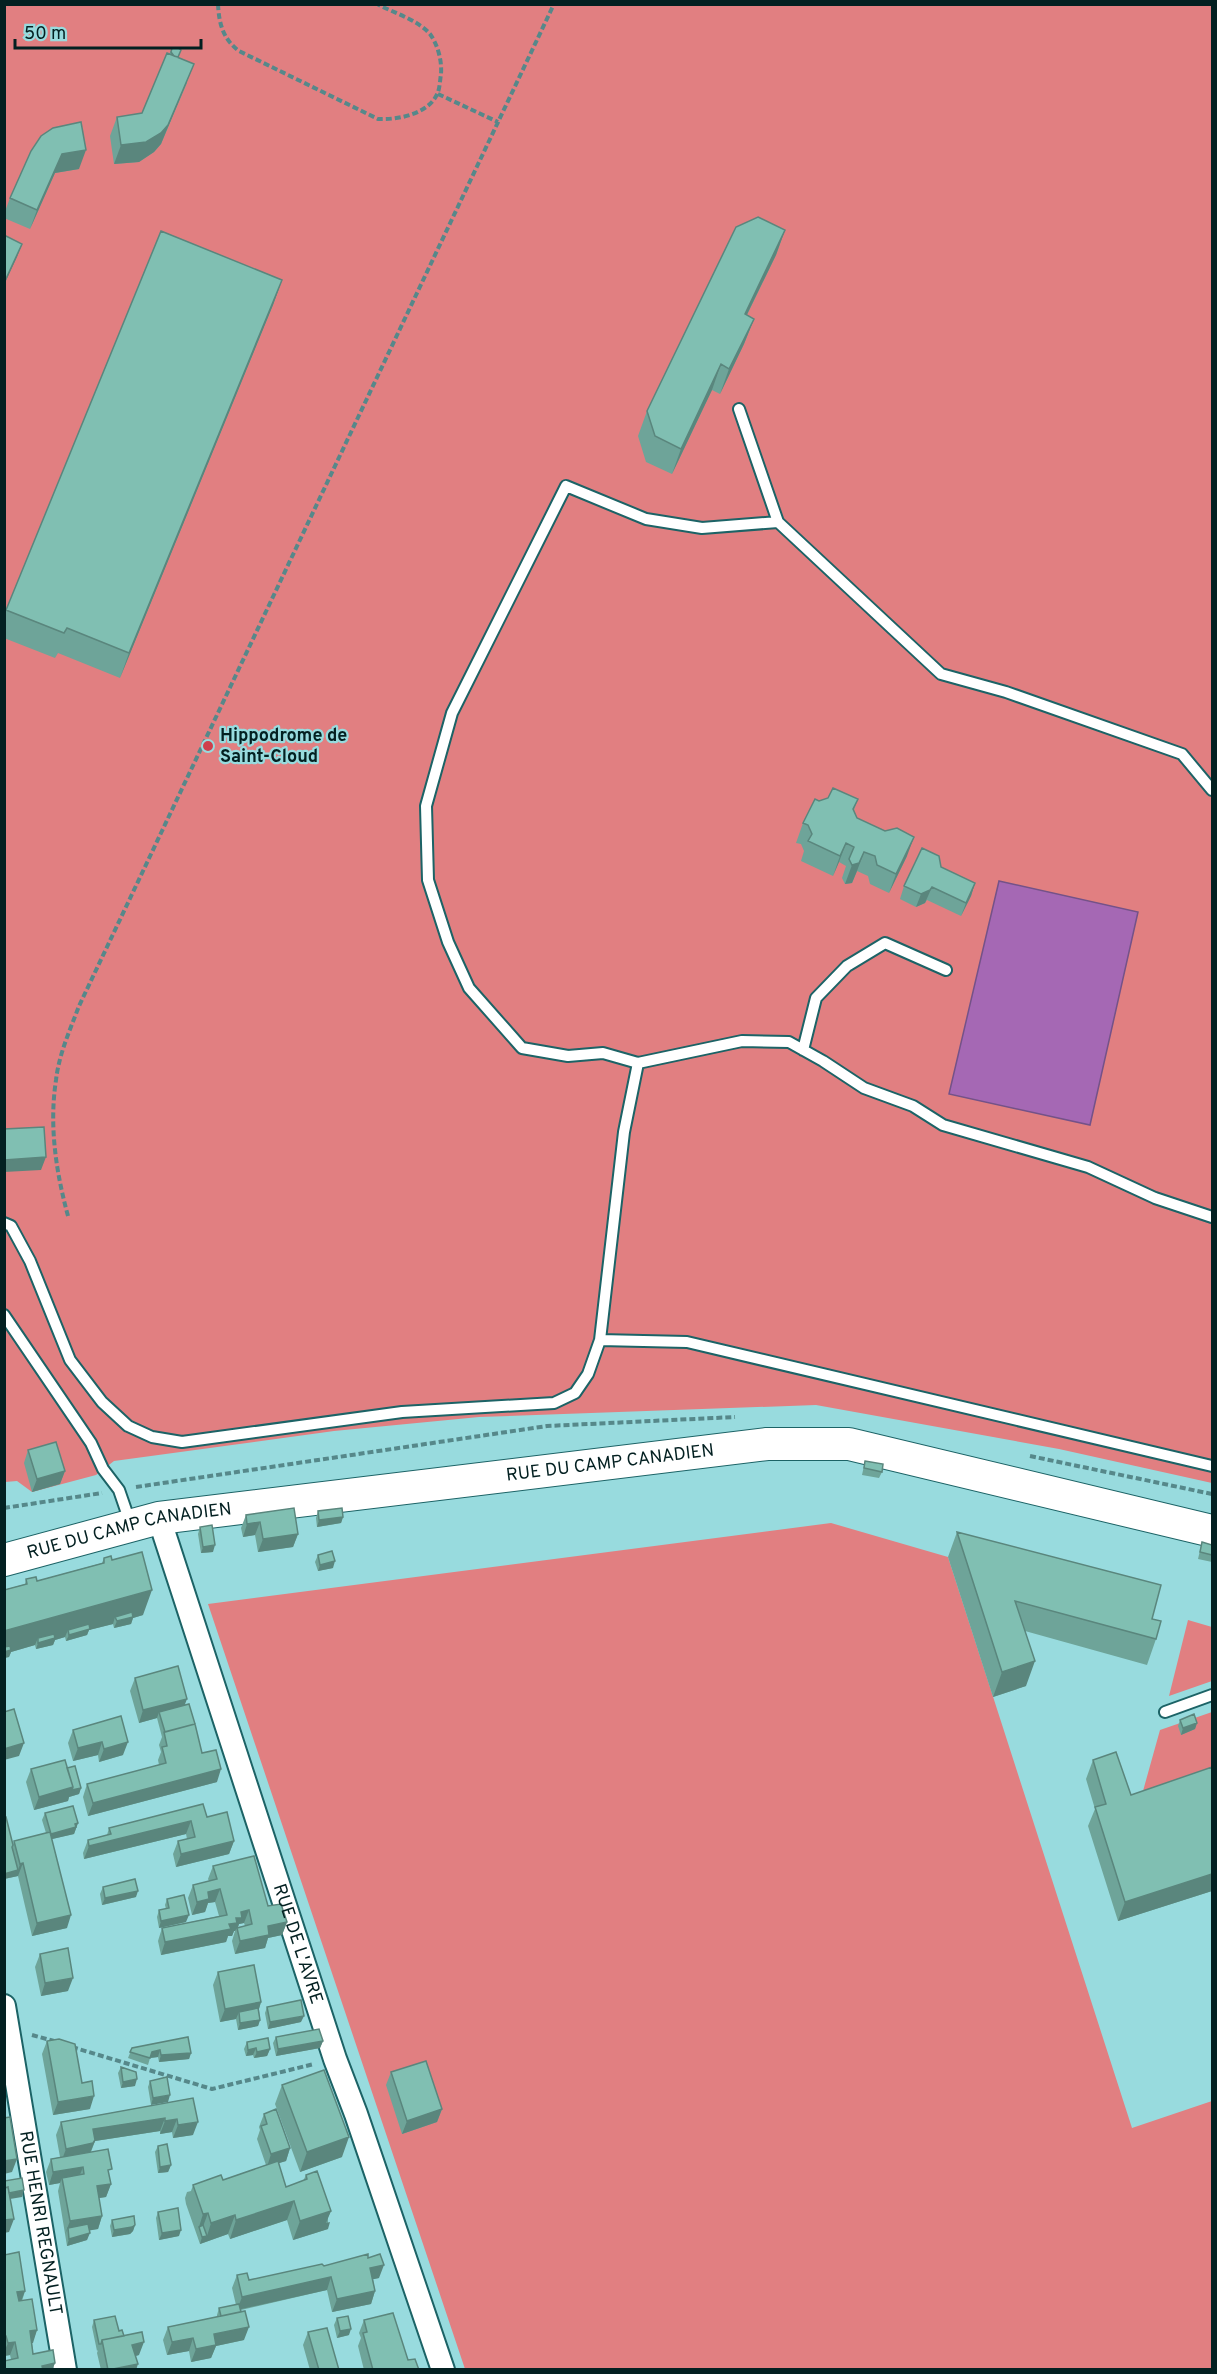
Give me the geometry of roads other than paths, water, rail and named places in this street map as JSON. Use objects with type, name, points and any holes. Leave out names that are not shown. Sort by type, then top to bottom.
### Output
[{"type":"main road","name":"RUE DU CAMP CANADIEN","points":[[4,1560],[145,1522],[767,1444],[849,1444],[1212,1531]]},
{"type":"street","name":"RUE DE L'AVRE","points":[[145,1522],[356,2114],[443,2370]]},
{"type":"street","name":"RUE HENRI REGNAULT","points":[[4,2006],[9,2031],[9,2068],[65,2370]]},
{"type":"lane","points":[[739,409],[778,522],[941,674],[1006,693],[1182,754],[1212,790]]},
{"type":"lane","points":[[778,522],[702,528],[646,519],[566,486],[452,713],[426,806],[428,880],[448,942],[469,988],[522,1048],[568,1056],[603,1053],[638,1063],[742,1041],[789,1042],[864,1088],[913,1106],[943,1125],[1088,1167],[1155,1198],[1212,1217]]},
{"type":"lane","points":[[803,1050],[816,998],[847,966],[885,943],[946,970]]},
{"type":"lane","points":[[4,1222],[11,1226],[30,1262],[70,1360],[111,1410],[128,1426],[152,1437],[182,1442],[402,1413],[554,1403],[575,1393],[588,1374],[600,1340],[624,1132],[638,1063]]},
{"type":"lane","points":[[4,1315],[90,1443],[103,1468],[145,1522]]},
{"type":"lane","points":[[600,1340],[687,1342],[1212,1466]]},
{"type":"lane","points":[[1165,1712],[1212,1695]]},
{"type":"place","name":"Hippodrome de Saint-Cloud","points":[[208,746]]}]
